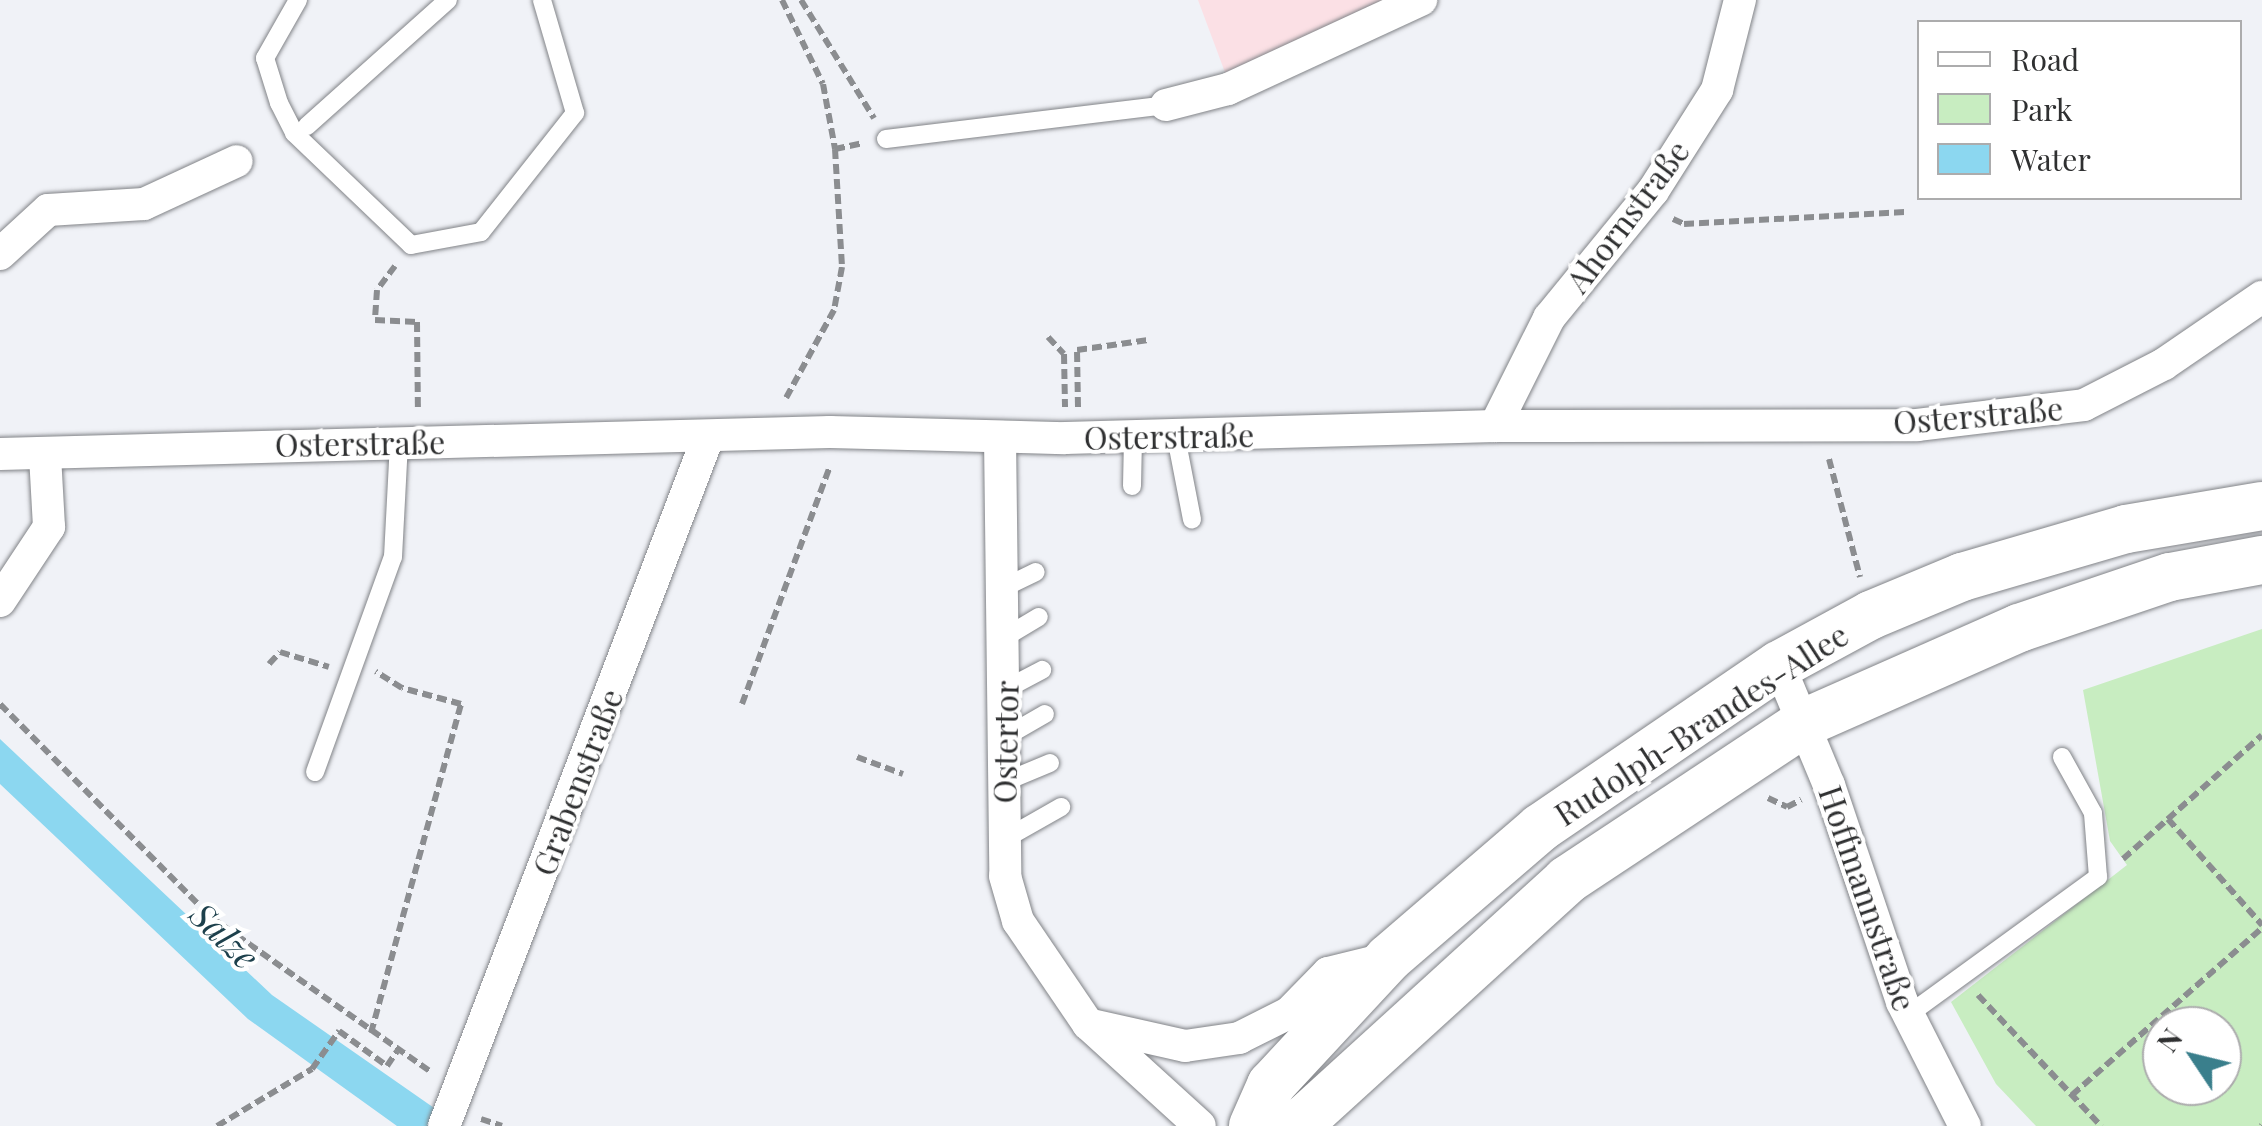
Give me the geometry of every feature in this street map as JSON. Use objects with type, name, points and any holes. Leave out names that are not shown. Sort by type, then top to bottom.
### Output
[{"type":"main road","name":"Rudolph-Brandes-Allee","points":[[1252,1126],[1271,1085],[1388,958],[1540,828],[1779,665],[1871,616],[1962,577],[2126,530],[2262,506]]},
{"type":"main road","name":"Rudolph-Brandes-Allee","points":[[1298,1126],[1568,880],[1806,722],[2019,628],[2170,577],[2262,560]]},
{"type":"street","points":[[1166,105],[1228,89],[1420,0]]},
{"type":"street","name":"Ahornstraße","points":[[1495,426],[1549,318],[1642,204],[1717,90],[1740,0]]},
{"type":"street","points":[[0,254],[48,210],[144,204],[237,161]]},
{"type":"street","name":"Osterstraße","points":[[0,454],[830,432],[1176,437],[1495,426],[1917,424],[2084,405],[2164,364],[2262,298]]},
{"type":"street","name":"Grabenstraße","points":[[451,1108],[708,437]]},
{"type":"street","name":"Ostertor","points":[[1000,437],[1007,636],[1001,783],[1005,876],[1018,920],[1088,1024],[1200,1126]]},
{"type":"street","points":[[0,602],[49,528],[45,455]]},
{"type":"street","name":"Hoffmannstraße","points":[[1779,665],[1806,722],[1908,1015],[1954,1123]]},
{"type":"street","points":[[1088,1024],[1185,1046],[1239,1038],[1289,1013],[1328,973],[1388,958]]},
{"type":"lane","points":[[298,0],[265,58],[279,104],[294,133],[411,245],[482,232],[575,114],[542,0]]},
{"type":"lane","points":[[307,126],[448,0]]},
{"type":"lane","points":[[886,139],[1166,105]]},
{"type":"lane","points":[[1132,436],[1132,486]]},
{"type":"lane","points":[[1176,437],[1192,519]]},
{"type":"lane","points":[[315,772],[393,557],[399,444]]},
{"type":"lane","points":[[1004,587],[1036,572]]},
{"type":"lane","points":[[1007,636],[1039,617]]},
{"type":"lane","points":[[1006,689],[1042,670]]},
{"type":"lane","points":[[1004,737],[1045,714]]},
{"type":"lane","points":[[1908,1015],[1963,980],[2098,877],[2093,814],[2062,757]]},
{"type":"lane","points":[[1001,783],[1050,762]]},
{"type":"lane","points":[[1004,840],[1061,807]]},
{"type":"path","points":[[782,0],[823,84],[835,149],[842,267],[834,310],[786,393],[787,434]]},
{"type":"path","points":[[800,0],[886,139]]},
{"type":"path","points":[[1642,204],[1684,224],[1905,212]]},
{"type":"path","points":[[377,290],[375,320],[417,322],[418,410]]},
{"type":"path","points":[[1048,337],[1064,354],[1064,388]]},
{"type":"path","points":[[1078,387],[1077,350],[1148,340]]},
{"type":"path","points":[[1820,424],[1863,588]]},
{"type":"path","points":[[742,704],[830,472],[830,432]]},
{"type":"path","points":[[269,664],[280,652],[311,657],[461,704],[370,1033]]},
{"type":"path","points":[[0,704],[212,918],[397,1050],[451,1108]]},
{"type":"path","points":[[2098,877],[2262,735]]},
{"type":"path","points":[[856,756],[903,774]]},
{"type":"path","points":[[2072,1096],[2262,926],[2168,819]]},
{"type":"path","points":[[1963,980],[2102,1126]]},
{"type":"path","points":[[217,1126],[312,1069],[339,1031],[387,1066],[397,1050]]},
{"type":"shaded area","points":[[1198,0],[1394,0],[1226,75]]},
{"type":"green space","points":[[2262,629],[2262,1126],[2036,1126],[1996,1084],[1951,1002],[2127,865],[2110,841],[2083,690]]},
{"type":"water","points":[[0,739],[272,995],[460,1126],[397,1126],[248,1019],[0,784]]},
{"type":"water label","name":"Salze","points":[[225,935]]}]
